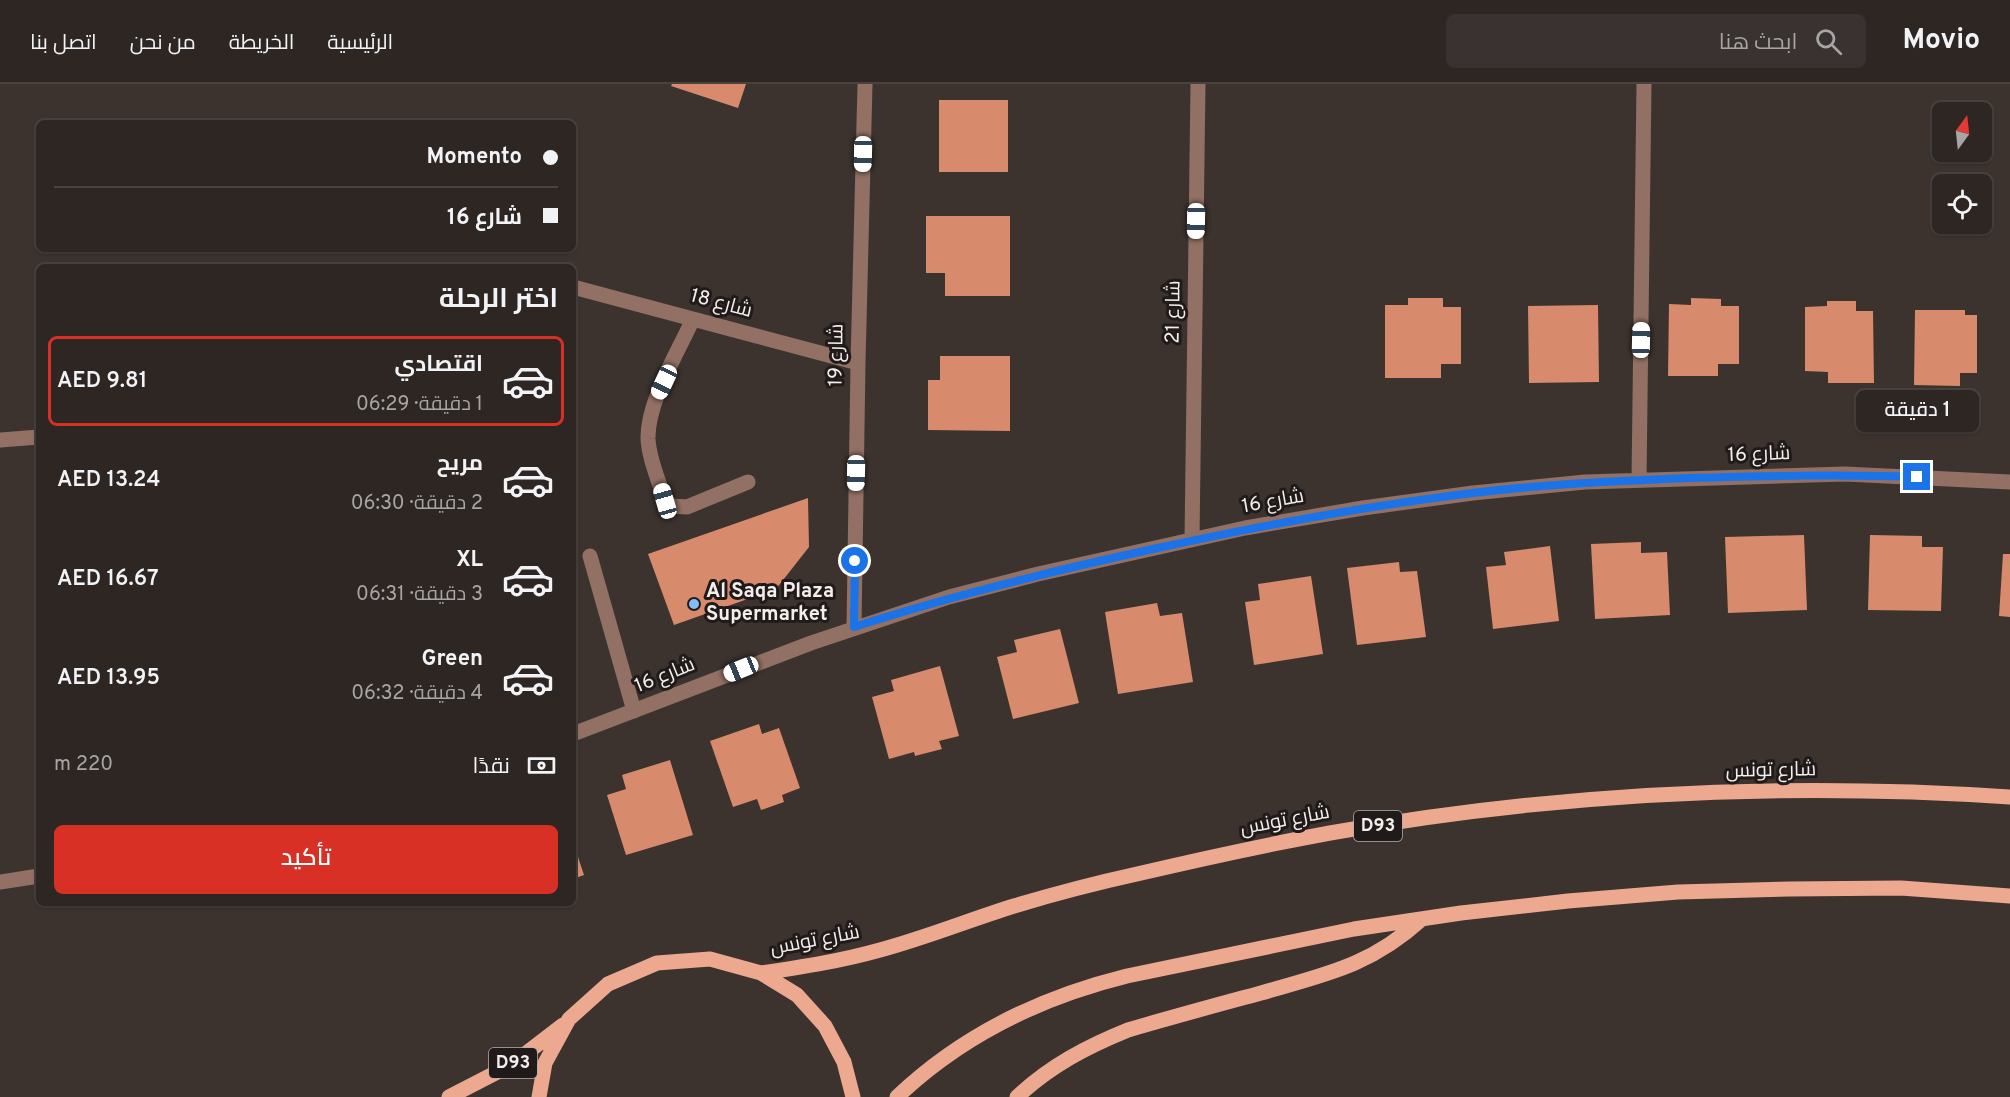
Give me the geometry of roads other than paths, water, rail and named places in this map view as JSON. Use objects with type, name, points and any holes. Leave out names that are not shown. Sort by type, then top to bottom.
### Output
[{"type":"main road","name":"شارع تونس","points":[[761,973],[836,961],[881,950],[1016,905],[1128,876],[1242,850],[1425,819],[1516,807],[1635,797],[1753,791],[1872,791],[2010,797]]},
{"type":"main road","points":[[897,1097],[967,1043],[1010,1018],[1090,985],[1354,929],[1568,901],[1678,892],[1901,888],[2010,896]]},
{"type":"main road","points":[[1017,1097],[1052,1067],[1102,1041],[1128,1030],[1340,971],[1384,950],[1422,919]]},
{"type":"main road","points":[[538,1097],[545,1063],[570,1019],[608,984],[657,963],[710,959],[761,973],[797,995],[825,1026],[844,1062],[853,1097]]},
{"type":"main road","name":"D93","points":[[449,1097],[511,1065],[570,1019]]},
{"type":"street","name":"شارع 19","points":[[854,627],[865,84]]},
{"type":"street","name":"شارع 21","points":[[1192,540],[1198,84]]},
{"type":"street","points":[[1639,480],[1644,84]]},
{"type":"street","name":"شارع 18","points":[[576,288],[858,363]]},
{"type":"street","points":[[693,319],[655,403],[649,423],[648,440],[665,501],[672,506],[687,507],[748,482]]},
{"type":"street","points":[[0,440],[36,437]]},
{"type":"street","name":"شارع 16","points":[[576,733],[854,627],[949,597],[1016,579],[1245,528],[1473,493],[1585,482],[1845,474],[2010,482]]},
{"type":"street","points":[[590,556],[634,711]]},
{"type":"street","points":[[0,882],[36,876]]},
{"type":"place","name":"Al Saqa Plaza Supermarket","points":[[694,604]]}]
